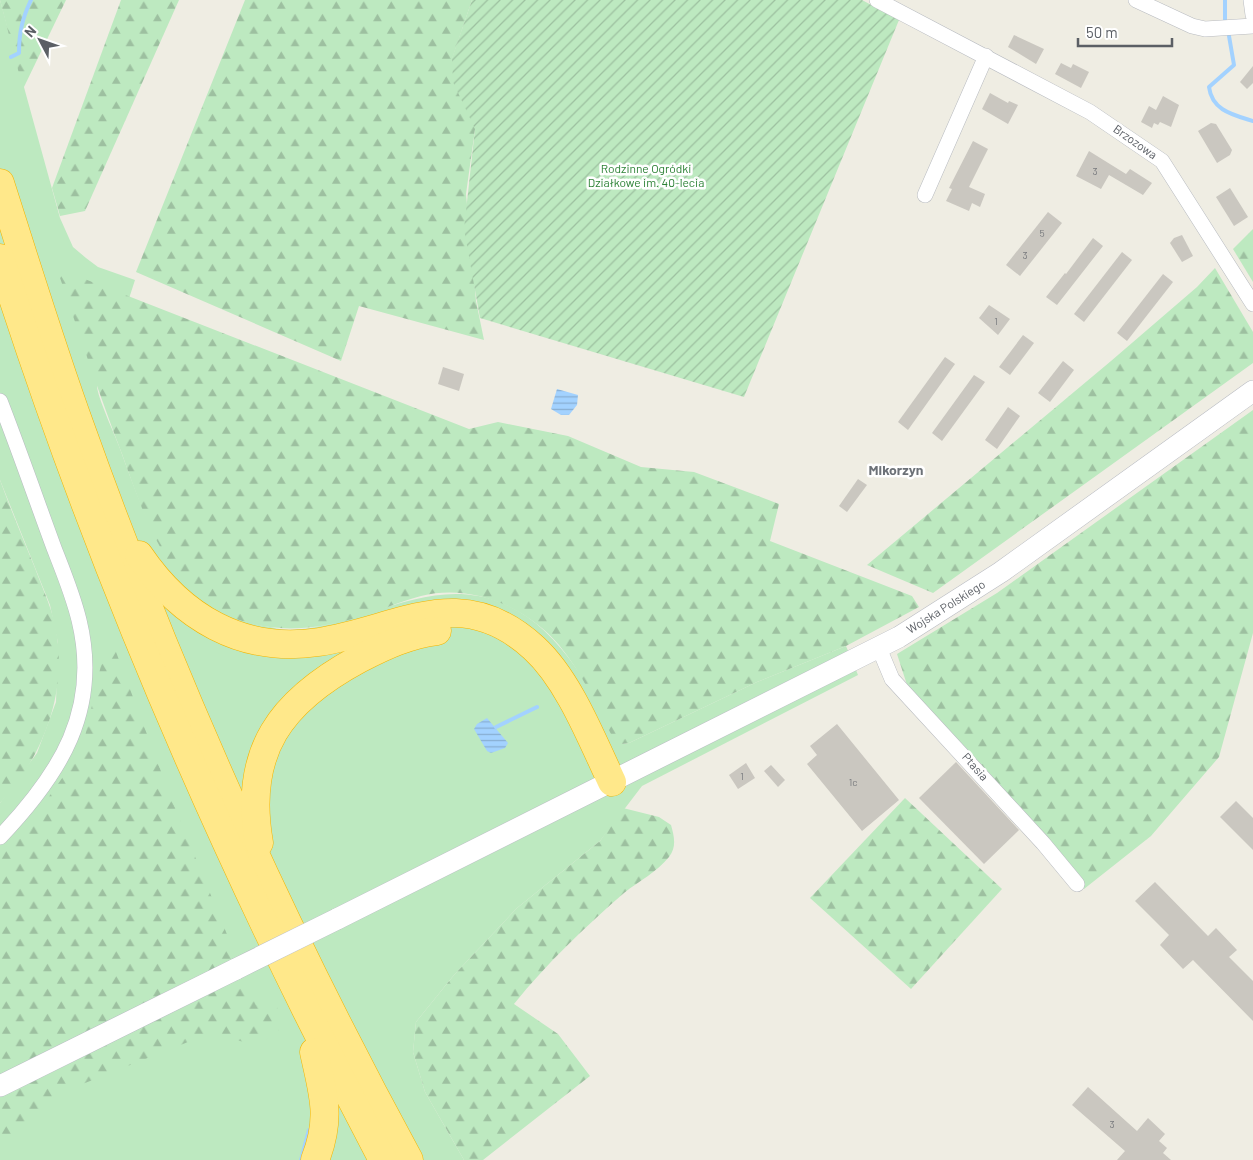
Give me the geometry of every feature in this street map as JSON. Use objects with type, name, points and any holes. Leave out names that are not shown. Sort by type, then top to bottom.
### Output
[{"type":"highway","points":[[0,183],[65,383],[105,492],[179,678],[270,883],[319,987],[409,1160]]},
{"type":"highway","points":[[0,258],[83,500],[134,628],[239,873],[307,1014],[383,1160]]},
{"type":"highway","points":[[105,492],[133,545],[159,582],[194,614],[234,634],[276,644],[318,642],[405,618],[445,613],[472,616],[509,629],[534,648],[554,672],[604,786]]},
{"type":"highway","points":[[270,883],[258,834],[256,797],[261,764],[274,731],[295,702],[323,680],[386,646],[419,634],[449,631],[480,636],[505,648],[523,663],[552,702],[604,786]]},
{"type":"highway","points":[[307,1014],[325,1099],[323,1130],[315,1160]]},
{"type":"street","name":"Brzozowa","points":[[877,0],[1090,112],[1162,161],[1253,304]]},
{"type":"street","points":[[1136,0],[1192,26],[1205,29],[1253,26]]},
{"type":"street","points":[[1251,0],[1253,15]]},
{"type":"street","points":[[925,195],[986,56]]},
{"type":"street","name":"Wojska Polskiego","points":[[0,1086],[879,648],[941,612],[1001,572],[1253,391]]},
{"type":"street","points":[[0,401],[74,601],[83,640],[86,668],[80,714],[68,747],[38,794],[0,837]]},
{"type":"street","name":"Ptasia","points":[[879,648],[892,679],[1043,843],[1077,884]]},
{"type":"green space","points":[[0,0],[60,218],[73,247],[98,267],[135,280],[99,378],[97,390],[153,531],[168,558],[186,582],[208,602],[233,617],[283,630],[316,627],[343,621],[395,604],[448,594],[475,595],[502,603],[523,614],[558,644],[586,683],[622,744],[629,743],[757,682],[846,646],[858,675],[642,786],[600,841],[517,908],[454,975],[416,1022],[413,1052],[425,1092],[464,1160],[0,1160],[0,803],[37,753],[56,702],[58,643],[50,605],[0,480]]},
{"type":"green space","points":[[0,0],[66,0],[23,89]]},
{"type":"green space","points":[[121,0],[179,0],[85,211],[60,216],[52,188]]},
{"type":"green space","points":[[245,0],[472,0],[452,59],[478,108],[466,194],[476,301],[484,340],[359,306],[341,361],[136,272]]},
{"type":"green space","name":"Rodzinne Ogródki Działkowe im. 40-lecia","points":[[472,0],[862,0],[899,20],[744,397],[480,318],[464,229],[475,129],[453,82],[452,58]]},
{"type":"green space","points":[[1253,229],[1253,282],[1233,249]]},
{"type":"green space","points":[[1215,268],[1253,332],[1253,363],[933,593],[867,565],[1111,361],[1197,287]]},
{"type":"green space","points":[[59,269],[469,429],[498,422],[568,436],[641,467],[694,472],[779,504],[770,541],[912,596],[919,607],[846,646],[757,682],[629,743],[622,744],[613,738],[582,678],[559,645],[531,619],[497,601],[459,593],[440,593],[404,601],[361,617],[307,628],[263,626],[242,621],[222,613],[186,584],[165,556],[156,539],[141,505],[105,409],[58,272]]},
{"type":"green space","points":[[1253,410],[1253,633],[1219,757],[1151,836],[1084,889],[999,784],[909,691],[897,654],[997,593]]},
{"type":"green space","points":[[0,480],[51,611],[55,625],[59,674],[49,721],[40,743],[16,785],[0,803]]},
{"type":"green space","points":[[113,644],[171,798],[256,1005],[277,1006],[279,1030],[257,1046],[220,1035],[188,1042],[65,1091],[7,1143],[0,1143],[0,851],[41,808],[82,750],[103,656]]},
{"type":"green space","points":[[905,798],[1002,889],[911,989],[810,898]]},
{"type":"green space","points":[[623,808],[659,817],[671,825],[674,841],[672,853],[659,867],[624,893],[581,932],[514,1004],[558,1034],[590,1076],[483,1160],[464,1160],[425,1092],[413,1052],[416,1022],[454,975],[517,908],[600,841]]},
{"type":"water","points":[[557,389],[578,395],[577,405],[569,415],[561,415],[551,409]]},
{"type":"water","points":[[487,718],[508,743],[505,748],[491,753],[487,751],[474,729],[477,724]]},
{"type":"building","points":[[1014,35],[1044,49],[1036,64],[1008,47]]},
{"type":"building","points":[[1061,63],[1071,68],[1073,64],[1089,72],[1081,88],[1055,74]]},
{"type":"building","points":[[1253,66],[1253,83],[1247,89],[1240,82]]},
{"type":"building","points":[[990,93],[1008,103],[1009,101],[1018,105],[1008,124],[982,109]]},
{"type":"building","points":[[1163,96],[1179,105],[1171,127],[1160,122],[1158,125],[1154,123],[1152,128],[1141,122],[1149,106],[1156,110]]},
{"type":"building","points":[[1211,123],[1216,124],[1232,150],[1230,155],[1217,163],[1198,131]]},
{"type":"building","points":[[973,141],[988,149],[969,187],[985,194],[980,207],[972,203],[969,211],[946,201],[952,189],[949,188]]},
{"type":"building","points":[[1089,151],[1126,174],[1130,169],[1152,183],[1143,195],[1109,175],[1101,189],[1076,176]]},
{"type":"building","points":[[1230,188],[1248,217],[1234,226],[1216,197]]},
{"type":"building","points":[[1048,212],[1062,223],[1020,276],[1006,265]]},
{"type":"building","points":[[1182,235],[1193,256],[1182,262],[1170,243],[1174,238]]},
{"type":"building","points":[[1093,238],[1103,246],[1057,305],[1046,297]]},
{"type":"building","points":[[1122,252],[1132,260],[1084,322],[1074,314]]},
{"type":"building","points":[[1163,274],[1173,282],[1127,341],[1117,333]]},
{"type":"building","points":[[989,305],[1010,319],[998,335],[979,318]]},
{"type":"building","points":[[1023,335],[1034,343],[1010,375],[999,367]]},
{"type":"building","points":[[945,357],[955,364],[908,430],[898,422]]},
{"type":"building","points":[[1063,361],[1074,370],[1050,402],[1038,393]]},
{"type":"building","points":[[443,367],[464,374],[459,391],[438,384]]},
{"type":"building","points":[[974,375],[985,382],[942,441],[932,433]]},
{"type":"building","points":[[1008,407],[1020,416],[997,449],[985,440]]},
{"type":"building","points":[[858,479],[867,485],[847,512],[839,506]]},
{"type":"building","points":[[837,724],[899,800],[862,831],[807,764],[817,755],[810,746]]},
{"type":"building","points":[[956,762],[1019,830],[984,864],[919,798]]},
{"type":"building","points":[[746,763],[755,778],[738,789],[729,775]]},
{"type":"building","points":[[771,765],[785,780],[778,787],[764,771]]},
{"type":"building","points":[[1236,801],[1253,818],[1253,850],[1220,817]]},
{"type":"building","points":[[1155,882],[1208,936],[1216,928],[1237,950],[1229,957],[1253,981],[1253,1021],[1193,960],[1183,969],[1160,945],[1169,935],[1135,901]]},
{"type":"building","points":[[1088,1087],[1137,1131],[1148,1118],[1165,1134],[1159,1141],[1167,1148],[1163,1153],[1171,1160],[1117,1160],[1125,1151],[1072,1105]]},
{"type":"waterway","points":[[11,57],[19,53],[22,26],[31,0]]},
{"type":"waterway","points":[[1225,0],[1225,22]]},
{"type":"waterway","points":[[1229,36],[1234,65],[1209,87],[1211,95],[1214,102],[1225,111],[1253,121]]},
{"type":"waterway","points":[[496,727],[537,707]]},
{"type":"waterway","points":[[301,1160],[309,1130]]},
{"type":"district","name":"Mikorzyn","points":[[896,470]]}]
